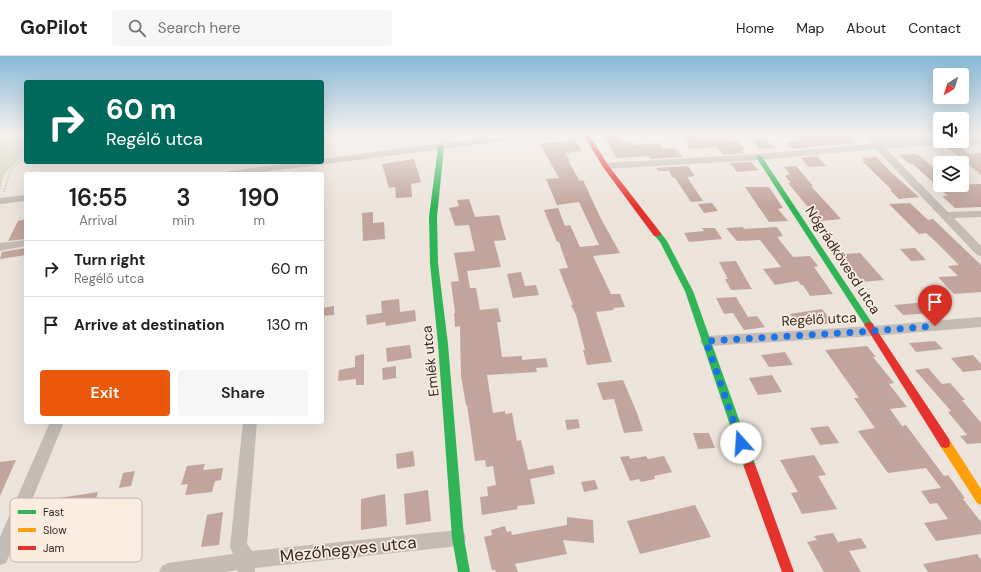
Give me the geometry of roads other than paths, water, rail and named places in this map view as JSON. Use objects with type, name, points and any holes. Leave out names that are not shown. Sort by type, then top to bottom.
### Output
[{"type":"street","points":[[324,162],[353,158]]},
{"type":"street","name":"Emlék utca","points":[[441,158],[433,217],[434,263],[443,344],[458,538],[464,572]]},
{"type":"street","points":[[600,158],[663,241],[689,291],[788,572]]},
{"type":"street","points":[[605,166],[741,158]]},
{"type":"street","name":"Nógrádkövesd utca","points":[[760,158],[981,499]]},
{"type":"street","points":[[890,158],[981,252]]},
{"type":"street","points":[[255,172],[295,169],[314,164]]},
{"type":"street","points":[[1,201],[24,198]]},
{"type":"street","points":[[946,216],[981,214]]},
{"type":"street","points":[[0,247],[24,243]]},
{"type":"street","name":"Regélő utca","points":[[706,341],[873,331],[981,322]]},
{"type":"street","points":[[25,498],[56,424]]},
{"type":"street","points":[[247,566],[238,547],[250,424]]},
{"type":"street","points":[[0,557],[10,533]]},
{"type":"street","name":"Mezőhegyes utca","points":[[168,572],[247,566],[458,538]]}]
